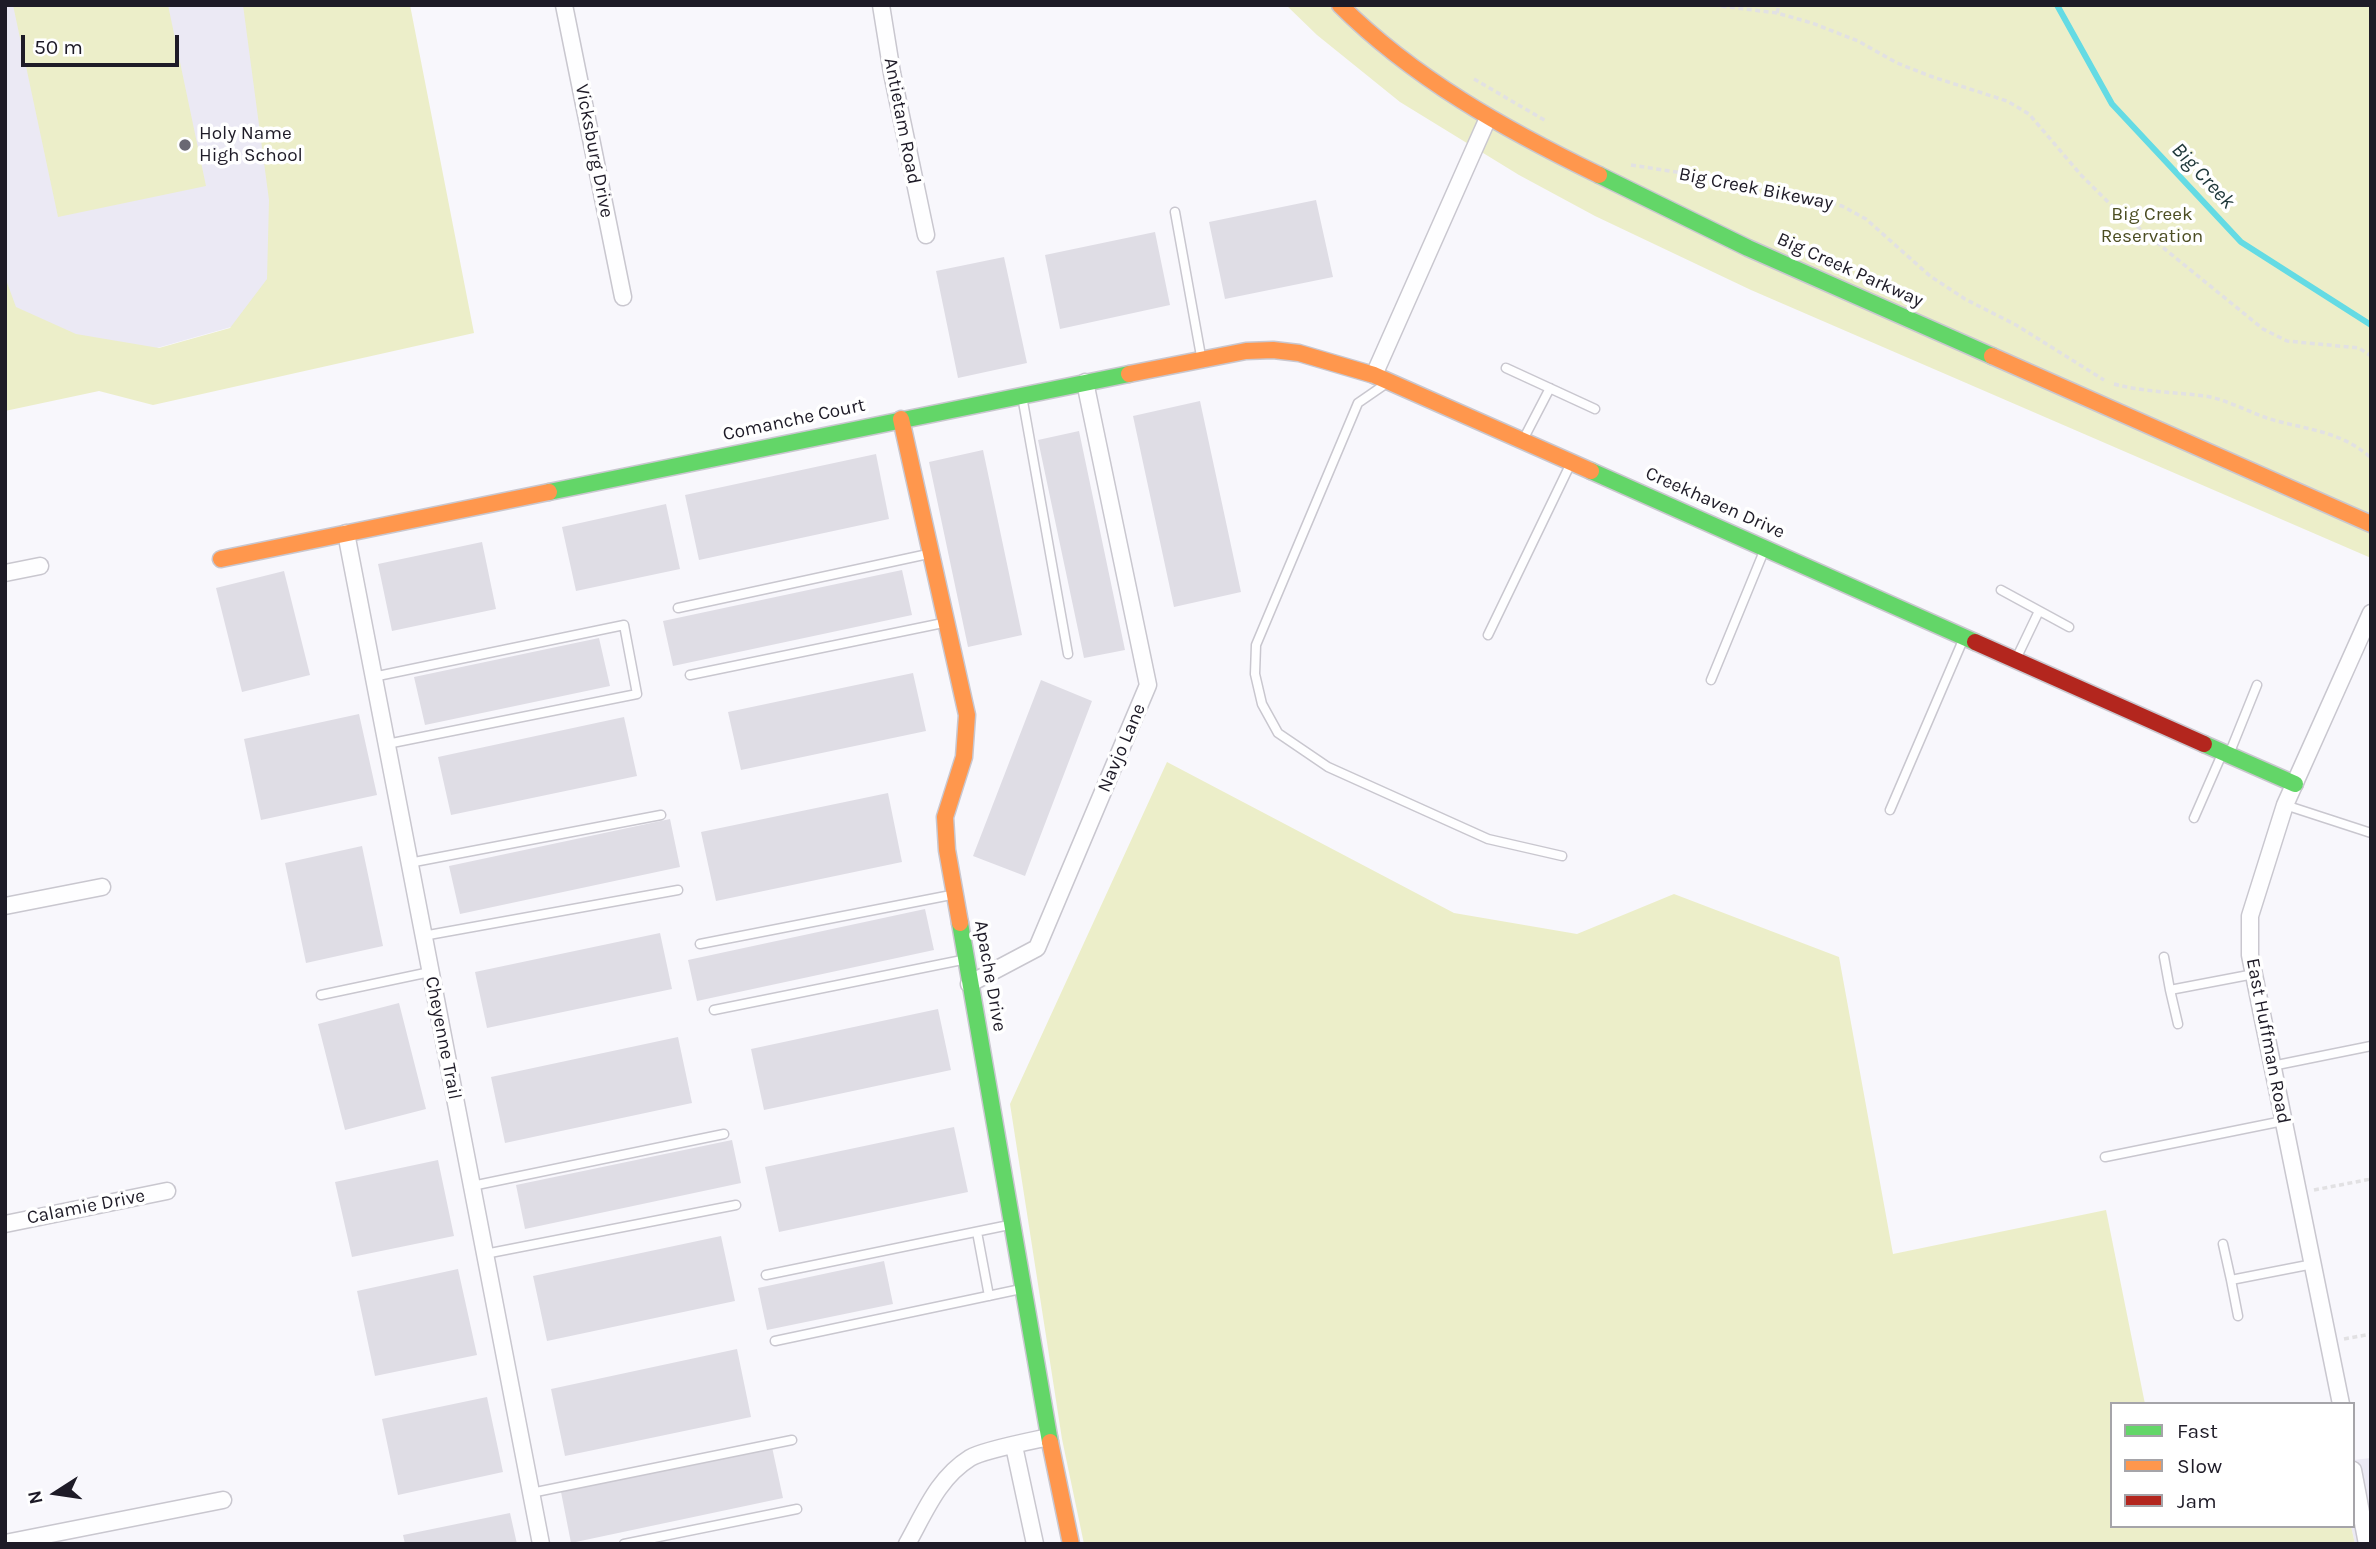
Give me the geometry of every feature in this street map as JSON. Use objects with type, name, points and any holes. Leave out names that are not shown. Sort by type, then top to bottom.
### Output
[{"type":"street","name":"Vicksburg Drive","points":[[564,5],[623,297]]},
{"type":"street","name":"Antietam Road","points":[[881,5],[892,73],[926,236]]},
{"type":"street","name":"Big Creek Parkway","points":[[1340,5],[1372,37],[1488,118],[1748,248],[2371,524]]},
{"type":"street","points":[[1382,378],[1488,118]]},
{"type":"street","name":"Comanche Court","points":[[221,559],[1239,351],[1274,350],[1316,357],[1382,378]]},
{"type":"street","name":"Creekhaven Drive","points":[[1382,378],[2295,784]]},
{"type":"street","name":"Navjo Lane","points":[[970,984],[1037,948],[1148,685],[1085,382]]},
{"type":"street","name":"Apache Drive","points":[[901,419],[967,715],[964,757],[945,817],[947,850],[1049,1437],[1071,1544]]},
{"type":"street","name":"Cheyenne Trail","points":[[346,533],[541,1544]]},
{"type":"street","points":[[5,573],[40,566]]},
{"type":"street","name":"East Huffman Road","points":[[2341,1402],[2253,974],[2250,916],[2286,805],[2371,613]]},
{"type":"street","points":[[5,906],[102,887]]},
{"type":"street","name":"Calamie Drive","points":[[5,1224],[167,1191]]},
{"type":"street","points":[[907,1544],[926,1506],[945,1479],[972,1456],[1049,1437]]},
{"type":"street","points":[[1014,1446],[1035,1544]]},
{"type":"street","points":[[2355,1481],[2367,1544]]},
{"type":"street","points":[[5,1543],[223,1500]]},
{"type":"lane","points":[[1175,212],[1201,359]]},
{"type":"lane","points":[[1506,368],[1595,409]]},
{"type":"lane","points":[[1382,378],[1357,403],[1256,645],[1255,674],[1262,704],[1278,733],[1328,767],[1489,839],[1562,856]]},
{"type":"lane","points":[[1522,440],[1550,388]]},
{"type":"lane","points":[[1022,397],[1068,654]]},
{"type":"lane","points":[[1488,635],[1571,462]]},
{"type":"lane","points":[[1710,680],[1765,548]]},
{"type":"lane","points":[[678,608],[931,553]]},
{"type":"lane","points":[[2001,590],[2069,627]]},
{"type":"lane","points":[[2016,660],[2039,611]]},
{"type":"lane","points":[[690,675],[946,623]]},
{"type":"lane","points":[[373,677],[624,625],[637,694],[387,744]]},
{"type":"lane","points":[[1890,810],[1964,637]]},
{"type":"lane","points":[[2194,818],[2257,685]]},
{"type":"lane","points":[[2286,805],[2371,833]]},
{"type":"lane","points":[[409,863],[661,815]]},
{"type":"lane","points":[[423,936],[678,890]]},
{"type":"lane","points":[[700,943],[954,894]]},
{"type":"lane","points":[[2164,957],[2178,1024]]},
{"type":"lane","points":[[714,1010],[965,960]]},
{"type":"lane","points":[[321,995],[430,972]]},
{"type":"lane","points":[[2170,990],[2253,974]]},
{"type":"lane","points":[[2273,1066],[2371,1046]]},
{"type":"lane","points":[[2105,1157],[2283,1121]]},
{"type":"lane","points":[[472,1186],[724,1134]]},
{"type":"lane","points":[[485,1254],[736,1205]]},
{"type":"lane","points":[[766,1275],[1012,1224]]},
{"type":"lane","points":[[977,1232],[989,1296]]},
{"type":"lane","points":[[2223,1244],[2238,1316]]},
{"type":"lane","points":[[2231,1280],[2313,1264]]},
{"type":"lane","points":[[775,1341],[1023,1289]]},
{"type":"lane","points":[[531,1493],[792,1440]]},
{"type":"lane","points":[[624,1544],[797,1509]]},
{"type":"path","points":[[1713,5],[1777,13],[1812,23],[1858,41],[1897,63],[2007,101],[2029,114],[2081,175],[2112,206],[2263,329],[2287,341],[2359,348],[2371,356]]},
{"type":"path","points":[[1777,13],[1779,5]]},
{"type":"path","points":[[1466,74],[1556,127]]},
{"type":"path","name":"Big Creek Bikeway","points":[[1631,165],[1728,180],[1842,206],[1866,219],[1930,276],[2109,383],[2138,391],[2208,397],[2276,421],[2336,435],[2371,458]]},
{"type":"path","points":[[2298,1194],[2371,1179]]},
{"type":"path","points":[[2329,1342],[2371,1334]]},
{"type":"shaded area","name":"Holy Name High School","points":[[5,5],[348,5],[383,284],[5,391]]},
{"type":"shaded area","points":[[2371,1458],[2371,1544],[2355,1544],[2351,1528],[2355,1528],[2355,1460]]},
{"type":"green space","points":[[13,5],[168,5],[206,186],[58,217]]},
{"type":"green space","points":[[243,5],[410,5],[474,333],[153,405],[99,391],[5,411],[5,277],[16,307],[76,334],[159,348],[230,328],[267,279],[269,200]]},
{"type":"green space","name":"Big Creek Reservation","points":[[1286,5],[2371,5],[2371,558],[1751,290],[1595,216],[1519,175],[1400,102],[1317,35]]},
{"type":"green space","points":[[1167,762],[1454,913],[1577,934],[1674,894],[1839,957],[1893,1254],[2106,1210],[2145,1402],[2110,1402],[2110,1528],[2351,1528],[2355,1544],[1084,1544],[1062,1439],[1010,1104]]},
{"type":"building","points":[[1316,200],[1333,277],[1225,299],[1209,222]]},
{"type":"building","points":[[1155,232],[1170,305],[1060,329],[1045,255]]},
{"type":"building","points":[[1004,257],[1027,363],[958,378],[936,271]]},
{"type":"building","points":[[1200,401],[1241,592],[1174,607],[1133,416]]},
{"type":"building","points":[[1079,431],[1125,650],[1084,658],[1038,440]]},
{"type":"building","points":[[983,450],[1022,635],[968,647],[929,462]]},
{"type":"building","points":[[876,454],[889,519],[699,560],[685,495]]},
{"type":"building","points":[[666,504],[680,569],[576,591],[562,527]]},
{"type":"building","points":[[482,542],[496,609],[392,631],[378,564]]},
{"type":"building","points":[[902,570],[912,615],[673,666],[663,621]]},
{"type":"building","points":[[284,571],[310,675],[242,692],[216,588]]},
{"type":"building","points":[[599,638],[610,686],[425,725],[414,677]]},
{"type":"building","points":[[913,673],[926,731],[741,770],[728,712]]},
{"type":"building","points":[[1041,680],[1092,701],[1025,876],[973,856]]},
{"type":"building","points":[[359,714],[377,795],[261,820],[244,739]]},
{"type":"building","points":[[624,717],[637,776],[451,815],[438,757]]},
{"type":"building","points":[[888,793],[902,862],[716,901],[701,832]]},
{"type":"building","points":[[670,819],[680,867],[460,914],[449,866]]},
{"type":"building","points":[[362,846],[383,946],[306,963],[285,863]]},
{"type":"building","points":[[925,909],[934,950],[697,1001],[688,960]]},
{"type":"building","points":[[660,933],[672,989],[487,1028],[475,972]]},
{"type":"building","points":[[399,1003],[426,1109],[345,1130],[318,1024]]},
{"type":"building","points":[[938,1009],[951,1070],[764,1110],[751,1049]]},
{"type":"building","points":[[678,1037],[692,1103],[505,1143],[491,1077]]},
{"type":"building","points":[[954,1127],[968,1192],[779,1232],[765,1167]]},
{"type":"building","points":[[732,1140],[741,1183],[525,1229],[516,1185]]},
{"type":"building","points":[[438,1160],[454,1236],[352,1257],[335,1182]]},
{"type":"building","points":[[721,1236],[735,1301],[547,1341],[533,1276]]},
{"type":"building","points":[[884,1261],[893,1304],[767,1330],[758,1288]]},
{"type":"building","points":[[458,1269],[477,1355],[375,1376],[357,1291]]},
{"type":"building","points":[[737,1349],[751,1417],[565,1456],[551,1389]]},
{"type":"building","points":[[487,1397],[503,1472],[398,1495],[382,1419]]},
{"type":"building","points":[[772,1447],[783,1498],[571,1543],[561,1492]]},
{"type":"building","points":[[510,1513],[517,1544],[405,1544],[403,1535]]},
{"type":"waterway","name":"Big Creek","points":[[2057,5],[2112,104],[2241,242],[2371,325]]},
{"type":"traffic: fast","points":[[1599,175],[1748,248],[1992,356]]},
{"type":"traffic: fast","points":[[549,492],[1129,374]]},
{"type":"traffic: fast","points":[[1591,471],[1975,642]]},
{"type":"traffic: fast","points":[[2204,744],[2295,784]]},
{"type":"traffic: fast","points":[[960,923],[1050,1442]]},
{"type":"traffic: slow","points":[[1340,5],[1398,56],[1430,79],[1495,121],[1599,175]]},
{"type":"traffic: slow","points":[[1129,374],[1246,351],[1299,353],[1374,375],[1591,471]]},
{"type":"traffic: slow","points":[[1992,356],[2371,524]]},
{"type":"traffic: slow","points":[[901,419],[967,715],[964,757],[945,817],[947,850],[960,923]]},
{"type":"traffic: slow","points":[[221,559],[549,492]]},
{"type":"traffic: slow","points":[[1050,1442],[1071,1544]]},
{"type":"traffic: jam","points":[[1975,642],[2204,744]]},
{"type":"place","name":"Holy Name High School","points":[[185,145]]}]
